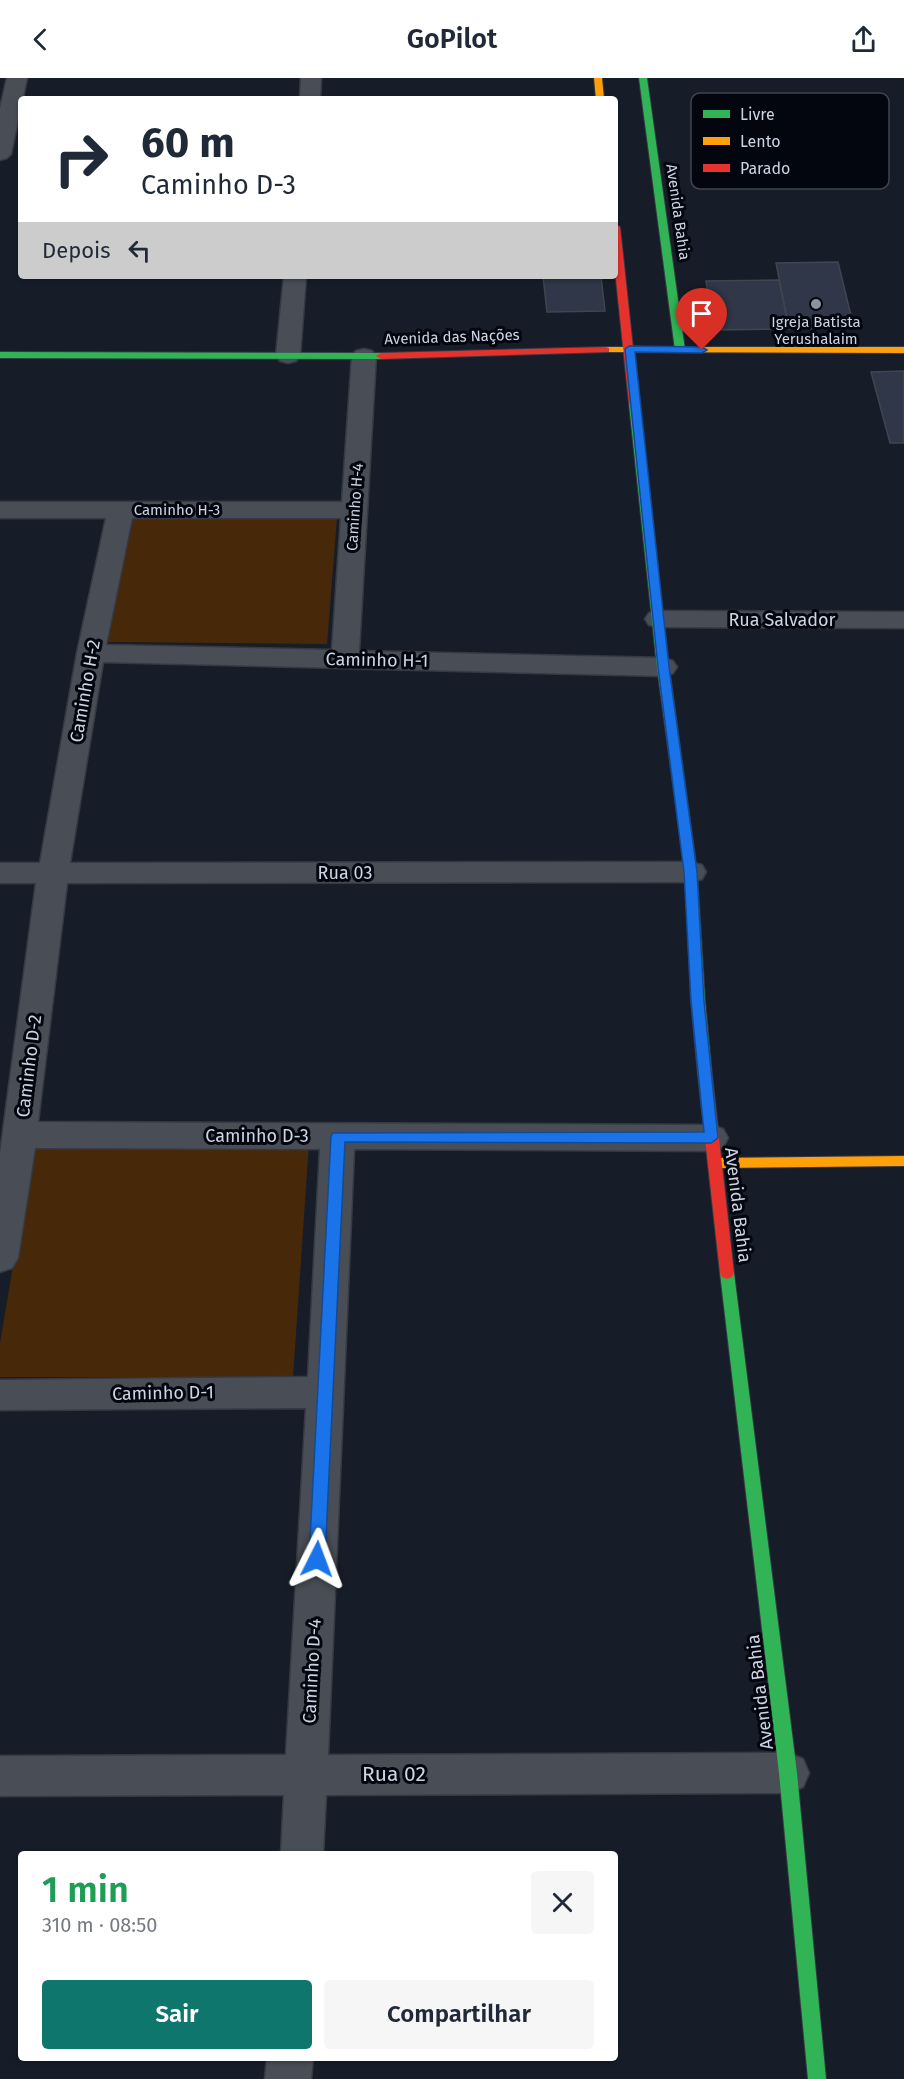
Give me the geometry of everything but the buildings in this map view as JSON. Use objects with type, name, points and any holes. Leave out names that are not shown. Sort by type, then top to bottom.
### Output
[{"type":"street","points":[[0,154],[17,78]]},
{"type":"street","points":[[310,96],[311,78]]},
{"type":"street","points":[[598,78],[600,96]]},
{"type":"street","name":"Avenida Bahia","points":[[643,78],[680,350]]},
{"type":"street","name":"Avenida Bahia","points":[[618,253],[663,667],[691,872],[698,1001],[713,1150],[788,1773],[817,2079]]},
{"type":"street","points":[[288,356],[295,279]]},
{"type":"street","name":"Avenida das Nações","points":[[0,355],[364,356],[629,349],[904,350]]},
{"type":"street","name":"Caminho H-4","points":[[345,659],[364,356]]},
{"type":"street","name":"Caminho H-3","points":[[0,510],[355,510]]},
{"type":"street","name":"Caminho H-2","points":[[53,873],[91,653],[121,510]]},
{"type":"street","name":"Rua Salvador","points":[[659,619],[904,620]]},
{"type":"street","name":"Caminho H-1","points":[[91,653],[663,667]]},
{"type":"street","name":"Rua 03","points":[[0,873],[691,872]]},
{"type":"street","name":"Caminho D-2","points":[[0,1258],[20,1135],[53,873]]},
{"type":"street","name":"Caminho D-3","points":[[20,1135],[338,1136],[713,1150]]},
{"type":"street","name":"Caminho D-4","points":[[302,1851],[338,1136]]},
{"type":"street","points":[[713,1150],[904,1161]]},
{"type":"street","name":"Caminho D-1","points":[[0,1395],[325,1392]]},
{"type":"street","name":"Rua 02","points":[[0,1776],[788,1773]]},
{"type":"street","points":[[288,2079],[290,2061]]},
{"type":"shaded area","points":[[130,516],[337,517],[327,644],[107,642]]},
{"type":"shaded area","points":[[34,1142],[309,1143],[293,1377],[0,1377],[0,1343]]},
{"type":"traffic: fast","points":[[643,78],[680,350]]},
{"type":"traffic: fast","points":[[0,355],[381,356]]},
{"type":"traffic: fast","points":[[634,404],[663,667],[691,872],[698,1001],[705,1075]]},
{"type":"traffic: fast","points":[[727,1273],[788,1773],[817,2079]]},
{"type":"traffic: slow","points":[[598,78],[600,96]]},
{"type":"traffic: slow","points":[[606,350],[904,350]]},
{"type":"traffic: slow","points":[[716,1163],[904,1161]]},
{"type":"traffic: jam","points":[[618,255],[634,404]]},
{"type":"traffic: jam","points":[[381,356],[606,350]]},
{"type":"traffic: jam","points":[[705,1075],[727,1273]]},
{"type":"place","name":"Igreja Batista Yerushalaim","points":[[816,304]]},
{"type":"route","points":[[317,1559],[338,1136],[711,1138],[698,1001],[691,872],[663,667],[629,349],[702,350]]}]
